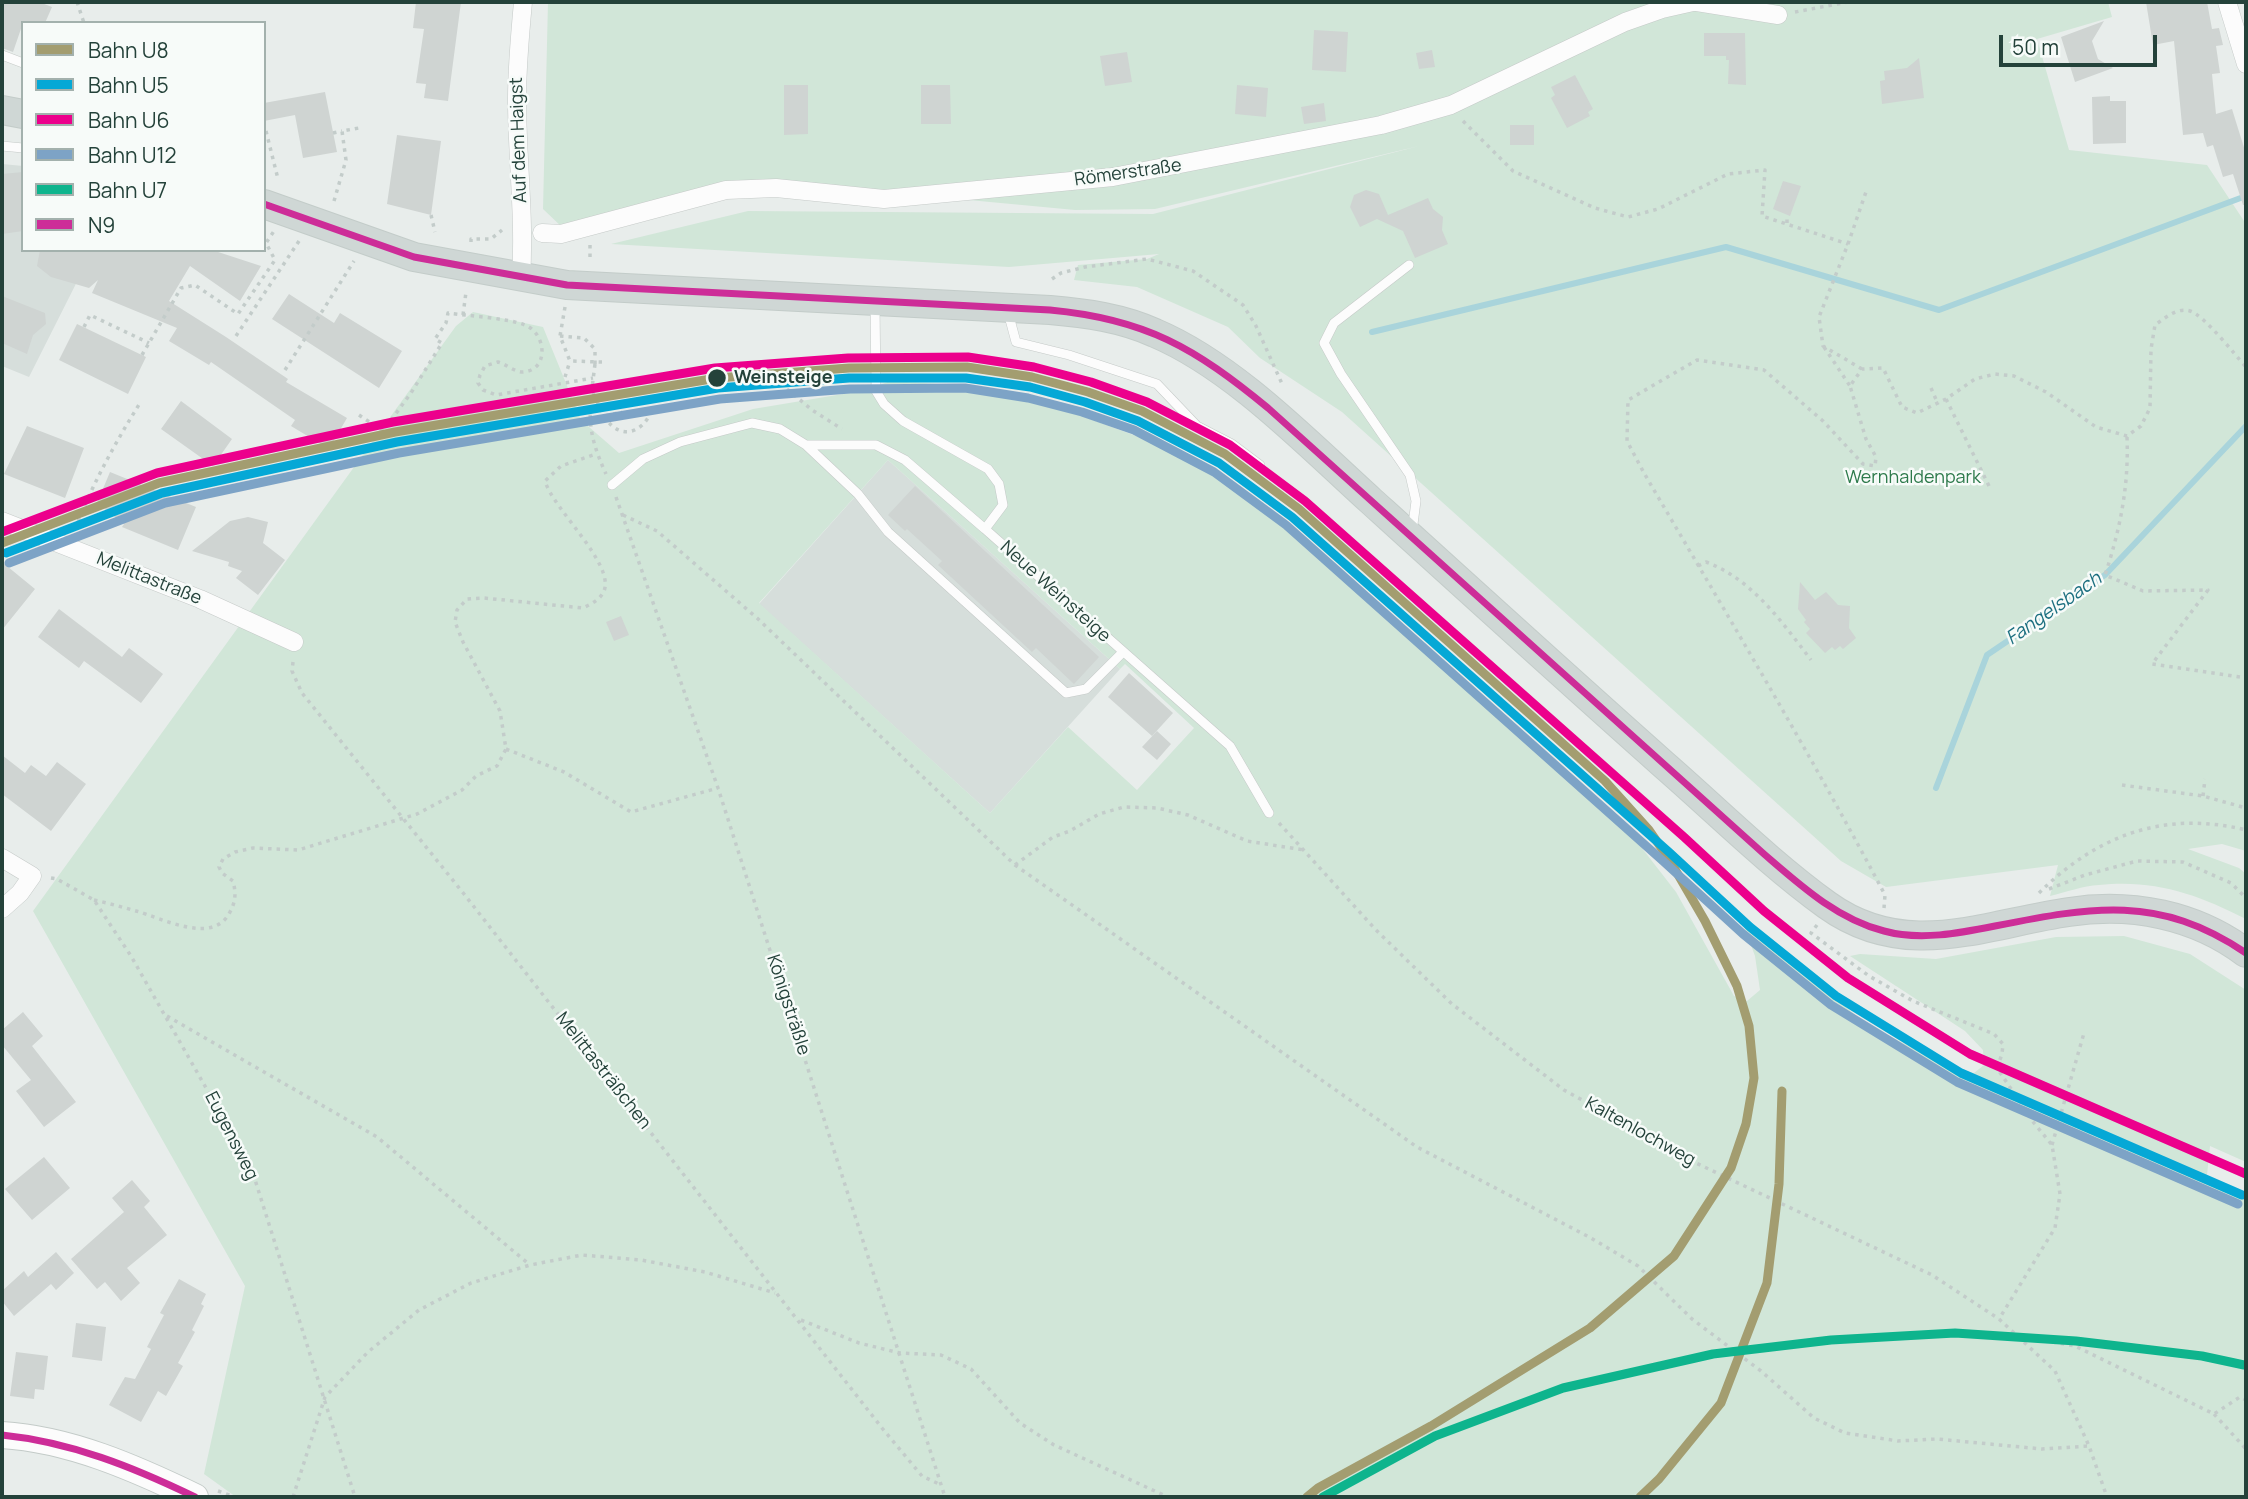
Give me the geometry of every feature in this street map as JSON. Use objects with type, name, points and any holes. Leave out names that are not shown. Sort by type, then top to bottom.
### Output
[{"type":"main road","points":[[2,110],[21,114]]},
{"type":"main road","points":[[288,213],[414,257],[521,278],[611,288],[1006,307],[1094,314],[1154,332],[1199,356],[1264,406],[1543,659],[1748,839],[1829,906],[1854,920],[1884,931],[1912,936],[1975,932],[2068,912],[2135,909],[2170,916],[2207,929],[2246,953]]},
{"type":"main road","points":[[2,1435],[74,1448],[195,1497]]},
{"type":"street","name":"Auf dem Haigst","points":[[521,278],[517,56],[523,2]]},
{"type":"street","name":"Römerstraße","points":[[542,233],[561,234],[726,190],[776,188],[884,199],[1113,177],[1381,125],[1451,105],[1625,22],[1662,9],[1695,2],[1778,15]]},
{"type":"street","points":[[2227,2],[2246,64]]},
{"type":"street","name":"Melittastraße","points":[[2,521],[200,599],[294,642]]},
{"type":"street","points":[[2,858],[32,876],[20,893],[2,909]]},
{"type":"lane","points":[[2,55],[21,62]]},
{"type":"lane","points":[[2,146],[21,148]]},
{"type":"lane","points":[[1409,265],[1334,323],[1324,343],[1341,373],[1410,475],[1416,501],[1412,538]]},
{"type":"lane","name":"Neue Weinsteige","points":[[874,300],[876,391],[884,404],[903,421],[988,469],[999,484],[1003,505],[985,529],[1230,746],[1269,813]]},
{"type":"lane","points":[[1006,307],[1016,342],[1069,355],[1157,384],[1197,426],[1232,444],[1260,465]]},
{"type":"lane","points":[[612,485],[643,459],[680,442],[752,423],[780,429],[806,445],[858,494],[888,532],[1066,693],[1086,690],[1123,652]]},
{"type":"lane","points":[[806,445],[876,445],[905,460],[985,529]]},
{"type":"path","points":[[77,2],[83,21]]},
{"type":"path","points":[[1778,15],[1848,2]]},
{"type":"path","points":[[1451,105],[1513,172],[1595,208],[1628,216],[1658,209],[1728,174],[1765,170],[1762,216],[1848,244]]},
{"type":"path","points":[[333,133],[359,128]]},
{"type":"path","points":[[266,131],[278,179]]},
{"type":"path","points":[[334,201],[346,160],[342,131]]},
{"type":"path","points":[[1867,189],[1819,317],[1823,346],[1850,386],[1866,439],[1877,457],[1875,466],[1863,464],[1823,421],[1764,370],[1697,360],[1628,400],[1627,441],[1779,701],[1885,895],[1884,931]]},
{"type":"path","points":[[236,336],[288,213]]},
{"type":"path","points":[[142,355],[181,288],[195,285],[238,314],[275,260],[266,243],[288,213]]},
{"type":"path","points":[[431,215],[435,232]]},
{"type":"path","points":[[1787,215],[1787,223]]},
{"type":"path","points":[[285,370],[366,242]]},
{"type":"path","points":[[1052,279],[1061,273],[1085,267],[1147,259],[1193,271],[1243,305],[1256,326],[1283,386]]},
{"type":"path","points":[[2127,436],[2141,426],[2150,408],[2151,349],[2155,325],[2172,312],[2189,310],[2201,317],[2246,367]]},
{"type":"path","points":[[359,415],[383,431],[442,343],[435,338],[446,323],[448,313],[527,325],[538,336],[543,348],[542,360],[532,370],[520,372],[498,362],[485,366],[478,383],[488,393],[496,395],[593,378]]},
{"type":"path","points":[[84,327],[90,315],[149,343]]},
{"type":"path","points":[[94,900],[181,926],[212,926],[225,921],[232,908],[236,893],[233,881],[222,873],[219,867],[223,859],[235,852],[253,848],[298,850],[417,814],[462,790],[476,776],[497,766],[506,749],[500,711],[463,642],[455,622],[457,610],[467,599],[484,598],[583,608],[596,601],[604,590],[605,576],[579,532],[555,502],[545,481],[561,466],[597,454],[589,416],[595,349],[584,338],[560,336],[570,361],[565,377]]},
{"type":"path","points":[[1823,346],[1862,369],[1883,368],[1902,407],[1917,413],[1947,399],[1975,379],[1995,374],[2014,376],[2046,393],[2096,427],[2127,436]]},
{"type":"path","points":[[570,361],[602,362]]},
{"type":"path","points":[[1850,386],[1862,369]]},
{"type":"path","points":[[1931,388],[1938,404]]},
{"type":"path","points":[[787,389],[812,410],[847,433],[856,444]]},
{"type":"path","points":[[592,391],[605,416],[617,430],[631,432],[644,426],[651,412]]},
{"type":"path","points":[[1947,399],[1990,488]]},
{"type":"path","points":[[68,547],[84,506],[121,433],[140,403]]},
{"type":"path","points":[[605,416],[620,412]]},
{"type":"path","points":[[2127,436],[2128,473],[2118,536],[2105,575],[2143,591],[2208,590],[2152,664],[2246,678]]},
{"type":"path","name":"Königsträßle","points":[[945,1497],[718,788],[622,515],[657,531],[757,618],[1015,865]]},
{"type":"path","points":[[1698,566],[1706,562],[1722,568],[1772,609],[1811,660]]},
{"type":"path","name":"Melittasträßchen","points":[[294,642],[292,671],[302,693],[507,948],[882,1428],[922,1476],[941,1485]]},
{"type":"path","points":[[506,749],[564,772],[631,812],[718,788]]},
{"type":"path","points":[[2203,796],[2205,779]]},
{"type":"path","points":[[2122,785],[2203,796],[2246,808]]},
{"type":"path","points":[[1304,850],[1247,841],[1188,815],[1157,808],[1124,807],[1099,814],[1070,831],[1053,837],[1015,865],[1417,1147],[1591,1238],[1638,1266],[1692,1319],[1761,1371],[1814,1418],[1845,1433],[1898,1441],[1937,1439],[2042,1449],[2089,1446]]},
{"type":"path","name":"Kaltenlochweg","points":[[1269,813],[1376,930],[1452,1004],[1564,1090],[1696,1163],[1932,1275],[1999,1319],[2055,1371],[2089,1446],[2107,1497]]},
{"type":"path","points":[[2246,830],[2224,825],[2190,823],[2140,829],[2100,845],[2060,872],[2038,894],[2085,876],[2137,861],[2183,862],[2231,883],[2246,898]]},
{"type":"path","name":"Eugensweg","points":[[32,876],[57,879],[94,900],[131,956],[251,1167],[355,1497]]},
{"type":"path","points":[[1829,906],[1811,933],[1869,976],[1913,1001],[1994,1034],[2003,1044],[1997,1068],[2052,1145]]},
{"type":"path","points":[[165,1015],[377,1137],[530,1265]]},
{"type":"path","points":[[1999,1319],[2055,1228],[2060,1194],[2052,1145],[2084,1034]]},
{"type":"path","points":[[293,1497],[325,1397],[368,1352],[419,1310],[471,1283],[530,1265],[582,1255],[641,1260],[705,1272],[777,1294]]},
{"type":"path","points":[[799,1320],[859,1343],[900,1353],[941,1355],[971,1369],[1020,1423],[1054,1445],[1168,1497]]},
{"type":"path","points":[[2019,1336],[2075,1346],[2214,1414],[2246,1448]]},
{"type":"path","points":[[2214,1414],[2240,1397],[2246,1400]]},
{"type":"shaded area","points":[[2,164],[21,166],[21,252],[92,252],[29,377],[2,366]]},
{"type":"shaded area","points":[[888,460],[1120,669],[990,813],[759,604]]},
{"type":"green space","name":"Wernhaldenpark","points":[[548,2],[2108,2],[2112,17],[2037,39],[2069,150],[2207,165],[2246,224],[2246,851],[2222,844],[2188,849],[2239,868],[2246,874],[2246,919],[2210,902],[2175,890],[2138,884],[2093,886],[2050,896],[2058,865],[1886,887],[1841,861],[1342,412],[1260,358],[1228,327],[1137,287],[1074,280],[1078,265],[1147,259],[1159,254],[1009,267],[611,244],[748,211],[1153,214],[1419,146],[1155,209],[1075,210],[767,181],[564,229],[543,209]]},
{"type":"green space","points":[[473,312],[543,327],[581,420],[619,453],[753,409],[867,390],[890,381],[987,387],[1055,406],[1201,460],[1308,540],[1624,825],[1676,892],[1734,996],[1747,1001],[1760,990],[1755,956],[1741,918],[1866,1024],[1952,1068],[1974,1073],[1984,1065],[1983,1050],[1965,1031],[1850,956],[1860,954],[1936,959],[2056,937],[2124,936],[2190,954],[2246,990],[2246,1162],[2210,1146],[2207,1175],[2246,1197],[2246,1497],[236,1497],[204,1474],[245,1286],[33,911],[456,326]],"holes":[[[888,460],[1120,669],[1125,664],[1194,728],[1137,790],[1068,727],[990,813],[759,603]]]},
{"type":"building","points":[[2,2],[39,2],[52,7],[46,21],[21,21],[13,52],[2,48]]},
{"type":"building","points":[[416,2],[461,2],[448,101],[424,98],[426,84],[416,83],[424,29],[413,28]]},
{"type":"building","points":[[2146,2],[2207,2],[2212,29],[2219,28],[2223,45],[2216,46],[2220,73],[2212,74],[2216,114],[2232,109],[2246,154],[2246,205],[2243,205],[2233,174],[2223,177],[2213,145],[2207,147],[2203,133],[2183,135],[2174,41],[2153,45]]},
{"type":"building","points":[[2104,21],[2092,41],[2098,59],[2113,68],[2075,82],[2061,37]]},
{"type":"building","points":[[1314,30],[1348,32],[1346,72],[1312,70]]},
{"type":"building","points":[[1704,33],[1745,33],[1746,85],[1728,84],[1729,60],[1726,60],[1726,56],[1704,56]]},
{"type":"building","points":[[1432,50],[1435,67],[1419,69],[1416,53]]},
{"type":"building","points":[[1127,52],[1132,82],[1105,86],[1100,56]]},
{"type":"building","points":[[1919,58],[1924,98],[1882,104],[1880,81],[1885,80],[1884,71],[1907,68]]},
{"type":"building","points":[[1575,75],[1593,109],[1588,112],[1590,116],[1567,128],[1551,98],[1555,95],[1551,87]]},
{"type":"building","points":[[784,85],[808,85],[808,134],[784,135]]},
{"type":"building","points":[[921,85],[950,85],[951,124],[921,124]]},
{"type":"building","points":[[1237,85],[1268,88],[1266,117],[1235,114]]},
{"type":"building","points":[[325,92],[337,152],[303,158],[295,115],[266,121],[266,103]]},
{"type":"building","points":[[2110,96],[2110,101],[2126,101],[2126,143],[2093,144],[2092,97]]},
{"type":"building","points":[[1324,103],[1326,121],[1304,124],[1301,107]]},
{"type":"building","points":[[1510,125],[1534,125],[1534,145],[1510,145]]},
{"type":"building","points":[[397,135],[441,141],[431,215],[387,204]]},
{"type":"building","points":[[21,172],[21,231],[2,234],[2,174]]},
{"type":"building","points":[[1783,181],[1801,186],[1790,216],[1773,209]]},
{"type":"building","points":[[1366,190],[1379,194],[1388,215],[1428,198],[1433,209],[1443,217],[1442,230],[1448,244],[1415,258],[1403,231],[1377,219],[1360,227],[1350,207],[1354,195]]},
{"type":"building","points":[[40,252],[218,252],[261,266],[240,301],[190,266],[169,301],[288,379],[286,382],[347,418],[329,449],[291,426],[295,420],[211,362],[209,365],[169,341],[177,328],[92,293],[98,280],[89,288],[51,277],[37,266]]},
{"type":"building","points":[[289,294],[334,323],[340,313],[402,351],[379,388],[272,319]]},
{"type":"building","points":[[2,296],[45,313],[46,324],[33,335],[27,354],[2,343]]},
{"type":"building","points":[[77,324],[146,357],[128,394],[59,360]]},
{"type":"building","points":[[181,401],[232,439],[213,466],[161,429]]},
{"type":"building","points":[[27,426],[84,448],[65,498],[4,474]]},
{"type":"building","points":[[110,472],[196,507],[178,550],[122,527],[124,524],[97,503]]},
{"type":"building","points":[[915,486],[1099,657],[1074,684],[1036,648],[1032,652],[938,565],[942,561],[888,515]]},
{"type":"building","points":[[248,517],[268,522],[263,543],[285,560],[258,595],[236,578],[242,571],[228,566],[229,562],[192,551],[230,521]]},
{"type":"building","points":[[2,562],[35,589],[2,630]]},
{"type":"building","points":[[1800,582],[1815,600],[1826,592],[1838,605],[1850,606],[1849,628],[1856,638],[1843,649],[1840,646],[1835,650],[1832,647],[1825,653],[1806,633],[1810,629],[1798,609]]},
{"type":"building","points":[[59,609],[122,657],[129,648],[163,674],[141,703],[84,661],[79,668],[38,637]]},
{"type":"building","points":[[621,616],[629,635],[614,641],[606,622]]},
{"type":"building","points":[[1129,673],[1173,713],[1152,736],[1108,697]]},
{"type":"building","points":[[1157,731],[1171,744],[1157,760],[1142,747]]},
{"type":"building","points":[[2,755],[25,773],[31,765],[46,776],[57,762],[86,784],[51,831],[2,794]]},
{"type":"building","points":[[23,1012],[43,1036],[32,1046],[76,1102],[44,1127],[16,1091],[31,1080],[2,1045],[2,1030]]},
{"type":"building","points":[[44,1157],[70,1188],[32,1220],[5,1189]]},
{"type":"building","points":[[132,1180],[150,1201],[144,1207],[167,1235],[127,1268],[140,1283],[121,1301],[105,1282],[97,1289],[71,1259],[124,1212],[112,1198]]},
{"type":"building","points":[[56,1252],[74,1273],[56,1290],[51,1284],[14,1316],[2,1301],[2,1291],[24,1271],[28,1277]]},
{"type":"building","points":[[179,1279],[206,1294],[201,1304],[204,1306],[192,1330],[195,1332],[178,1363],[183,1366],[166,1396],[158,1391],[141,1422],[109,1405],[125,1377],[135,1379],[151,1349],[147,1347],[164,1315],[160,1313]]},
{"type":"building","points":[[76,1323],[106,1327],[102,1361],[72,1357]]},
{"type":"building","points":[[16,1352],[48,1356],[44,1390],[35,1389],[34,1399],[10,1396]]},
{"type":"waterway","points":[[1372,332],[1726,247],[1939,310],[2246,196]]},
{"type":"waterway","name":"Fangelsbach","points":[[1936,788],[1987,655],[2105,575],[2246,426]]},
{"type":"rail line","name":"U6","points":[[2,532],[157,473],[393,422],[715,368],[848,358],[968,357],[1034,367],[1091,382],[1147,402],[1230,445],[1305,501],[1764,911],[1848,978],[1970,1054],[2246,1174]]},
{"type":"rail line","name":"U8","points":[[2,543],[159,483],[395,432],[717,378],[849,368],[967,367],[1032,377],[1088,392],[1142,411],[1225,454],[1299,509],[1605,781],[1649,830],[1705,921],[1737,986],[1749,1026],[1754,1078],[1746,1124],[1731,1168],[1674,1256],[1590,1328],[1431,1426],[1318,1488],[1307,1497]]},
{"type":"rail line","name":"U5","points":[[6,553],[162,493],[397,442],[718,388],[849,378],[966,378],[1030,387],[1085,402],[1138,421],[1219,463],[1292,517],[1750,927],[1836,996],[1961,1073],[2242,1195]]},
{"type":"rail line","name":"U12","points":[[9,563],[165,503],[399,453],[720,399],[850,389],[965,388],[1028,398],[1082,412],[1134,430],[1214,472],[1286,525],[1743,934],[1831,1005],[1957,1082],[2238,1204]]},
{"type":"rail line","name":"U8","points":[[1640,1497],[1659,1479],[1721,1403],[1767,1283],[1779,1184],[1782,1091]]},
{"type":"rail line","name":"U7","points":[[1323,1497],[1435,1436],[1563,1388],[1713,1354],[1831,1340],[1955,1333],[2076,1341],[2202,1356],[2244,1365]]},
{"type":"transit line","name":"N9","points":[[266,205],[414,257],[567,285],[1050,310],[1084,314],[1142,329],[1192,353],[1268,408],[1764,854],[1835,910],[1867,926],[1884,931],[1926,936],[2063,914],[2124,910],[2184,921],[2214,934],[2246,953]]},
{"type":"transit line","name":"N9","points":[[2,1435],[53,1443],[101,1457],[195,1497]]},
{"type":"place","name":"Weinsteige","points":[[717,378]]}]
